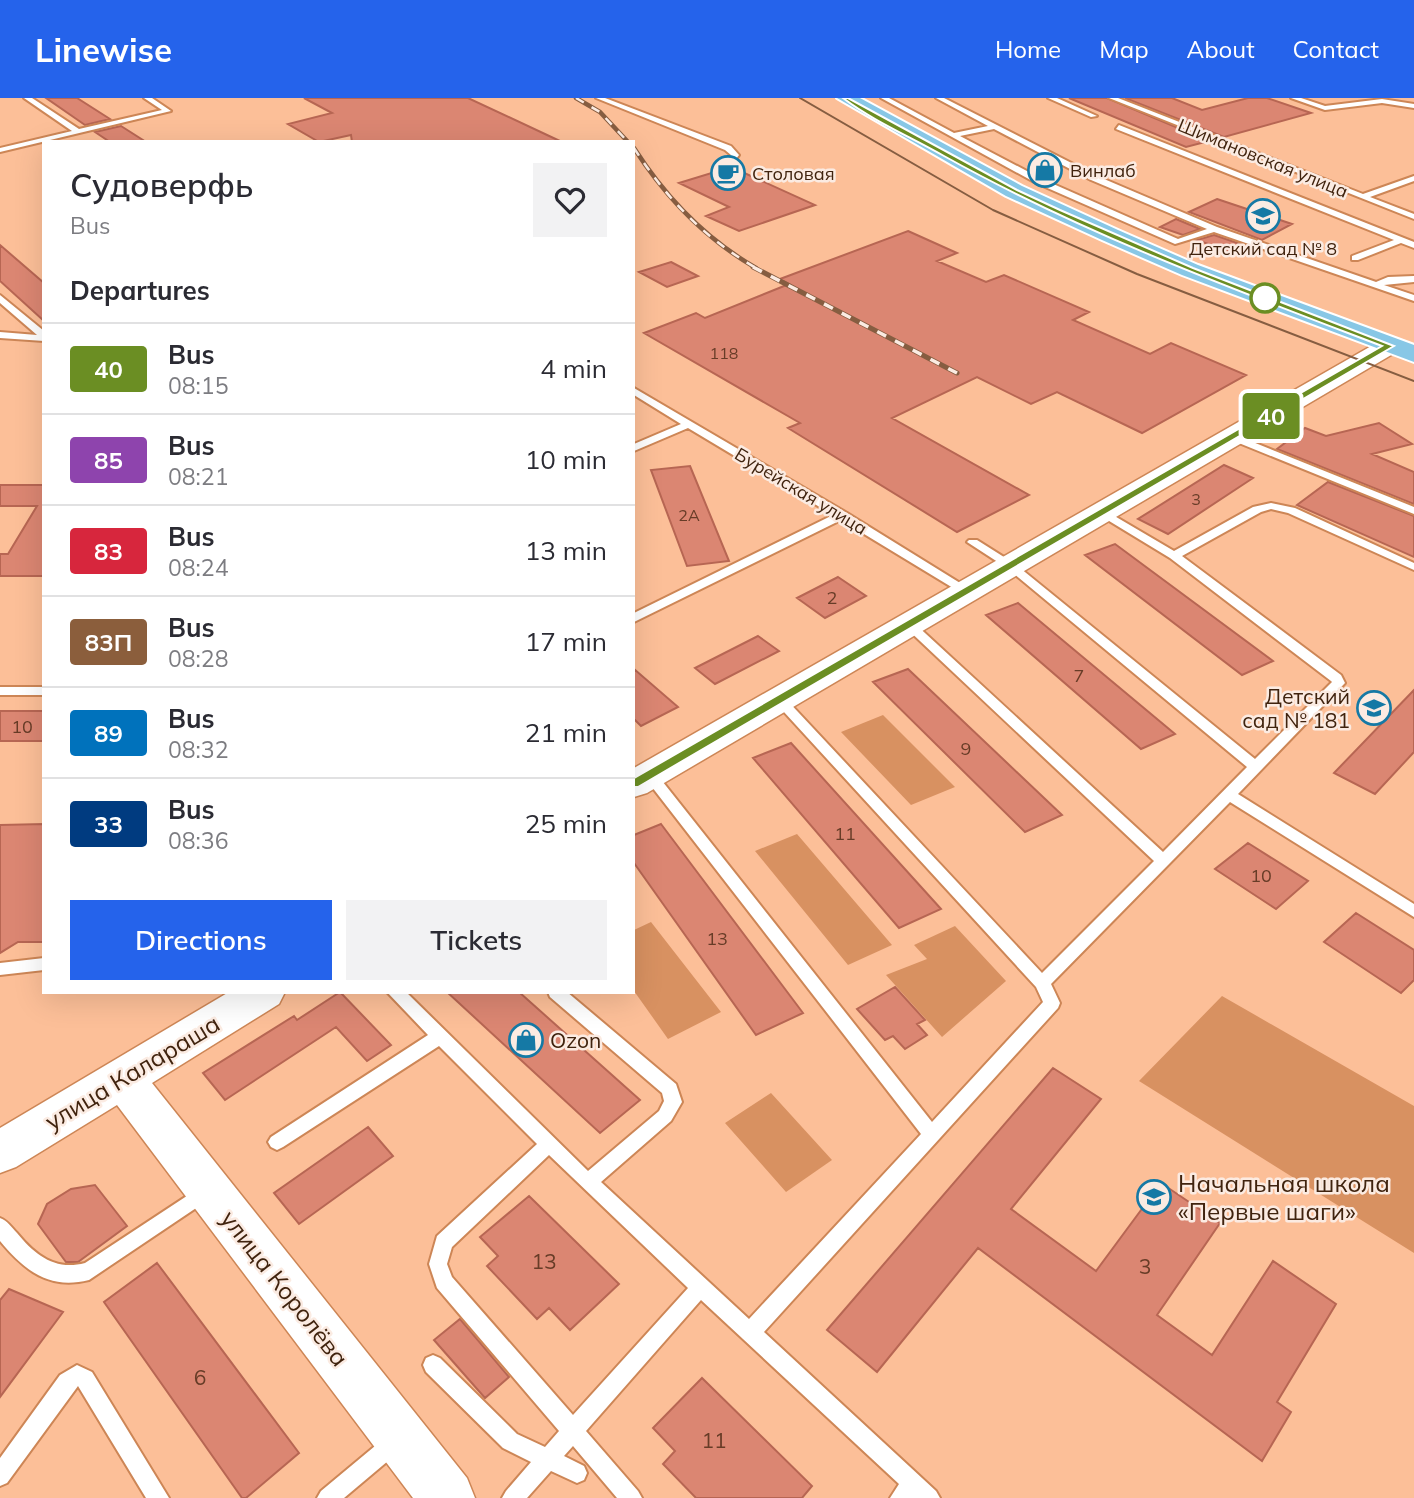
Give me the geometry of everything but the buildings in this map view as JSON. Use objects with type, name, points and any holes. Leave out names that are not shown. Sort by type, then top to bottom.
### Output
[{"type":"main road","points":[[846,98],[1014,191],[1058,212],[1190,270],[1402,350]]},
{"type":"street","points":[[642,779],[1233,437],[1402,350]]},
{"type":"street","name":"улица Калараша","points":[[0,1152],[261,994]]},
{"type":"street","name":"улица Королёва","points":[[123,1079],[447,1498]]},
{"type":"lane","points":[[27,98],[78,132]]},
{"type":"lane","points":[[43,140],[168,111],[146,98]]},
{"type":"lane","points":[[599,98],[728,148],[735,155],[730,161]]},
{"type":"lane","points":[[884,98],[1039,181],[1178,242],[1214,229]]},
{"type":"lane","points":[[939,98],[1094,178],[1214,229],[1414,298]]},
{"type":"lane","points":[[1051,98],[1093,116]]},
{"type":"lane","name":"Шимановская улица","points":[[1112,98],[1414,217]]},
{"type":"lane","points":[[1294,98],[1325,108],[1382,101],[1414,106]]},
{"type":"lane","points":[[953,135],[993,127]]},
{"type":"lane","points":[[1119,127],[1414,246]]},
{"type":"lane","points":[[0,150],[42,140]]},
{"type":"lane","points":[[1363,197],[1414,178]]},
{"type":"lane","points":[[1355,258],[1401,240]]},
{"type":"lane","points":[[1377,285],[1388,280],[1414,279]]},
{"type":"lane","points":[[0,298],[42,335]]},
{"type":"lane","points":[[0,335],[42,337]]},
{"type":"lane","name":"Бурейская улица","points":[[635,392],[967,591]]},
{"type":"lane","points":[[635,448],[689,424]]},
{"type":"lane","points":[[1233,437],[1414,511]]},
{"type":"lane","points":[[1174,556],[1257,509],[1270,506],[1291,510],[1414,567]]},
{"type":"lane","points":[[1042,983],[1338,685],[1338,680],[1174,556],[1102,513]]},
{"type":"lane","points":[[635,618],[843,515]]},
{"type":"lane","points":[[973,542],[1010,566],[1256,767]]},
{"type":"lane","points":[[909,625],[1163,861]]},
{"type":"lane","points":[[0,691],[42,691]]},
{"type":"lane","points":[[750,1333],[1052,1003],[1042,983],[779,700]]},
{"type":"lane","points":[[642,779],[932,1134]]},
{"type":"lane","points":[[1229,795],[1414,911]]},
{"type":"lane","points":[[0,969],[42,964]]},
{"type":"lane","points":[[397,994],[588,1182],[750,1333],[907,1491],[929,1498]]},
{"type":"lane","points":[[558,994],[670,1089],[673,1102],[665,1116],[588,1182]]},
{"type":"lane","points":[[277,1142],[441,1036]]},
{"type":"lane","points":[[549,1144],[444,1242],[438,1264],[444,1282],[631,1498]]},
{"type":"lane","points":[[0,1227],[21,1253],[38,1266],[55,1275],[70,1276],[89,1271],[209,1190]]},
{"type":"lane","points":[[513,1498],[700,1288]]},
{"type":"lane","points":[[433,1365],[510,1441],[577,1473]]},
{"type":"lane","points":[[0,1476],[67,1382],[77,1375],[85,1379],[158,1498]]},
{"type":"lane","points":[[328,1498],[401,1437]]},
{"type":"shaded area","points":[[883,715],[955,787],[911,805],[841,732]]},
{"type":"shaded area","points":[[797,834],[892,945],[848,965],[755,851]]},
{"type":"shaded area","points":[[651,922],[721,1012],[668,1039],[635,992],[635,930]]},
{"type":"shaded area","points":[[955,926],[1006,981],[942,1037],[886,975],[927,959],[914,945]]},
{"type":"shaded area","points":[[1222,996],[1414,1106],[1414,1253],[1139,1081]]},
{"type":"shaded area","points":[[771,1093],[832,1160],[786,1192],[725,1123]]},
{"type":"tram line","points":[[800,98],[993,210],[1137,274],[1414,381]]},
{"type":"railway","points":[[576,98],[600,112],[626,140]]},
{"type":"railway","points":[[635,150],[659,184],[688,216],[720,244],[756,268]]},
{"type":"railway","points":[[753,267],[957,373]]},
{"type":"bus line","name":"40","points":[[635,783],[1390,346],[1190,270],[1058,212],[1014,191],[846,98]]},
{"type":"place","name":"Винлаб","points":[[1045,170]]},
{"type":"place","name":"Столовая","points":[[728,173]]},
{"type":"place","name":"Детский сад № 8","points":[[1263,216]]},
{"type":"place","name":"Детский сад № 181","points":[[1374,708]]},
{"type":"place","name":"Ozon","points":[[526,1040]]},
{"type":"place","name":"Начальная школа «Первые шаги»","points":[[1154,1197]]}]
